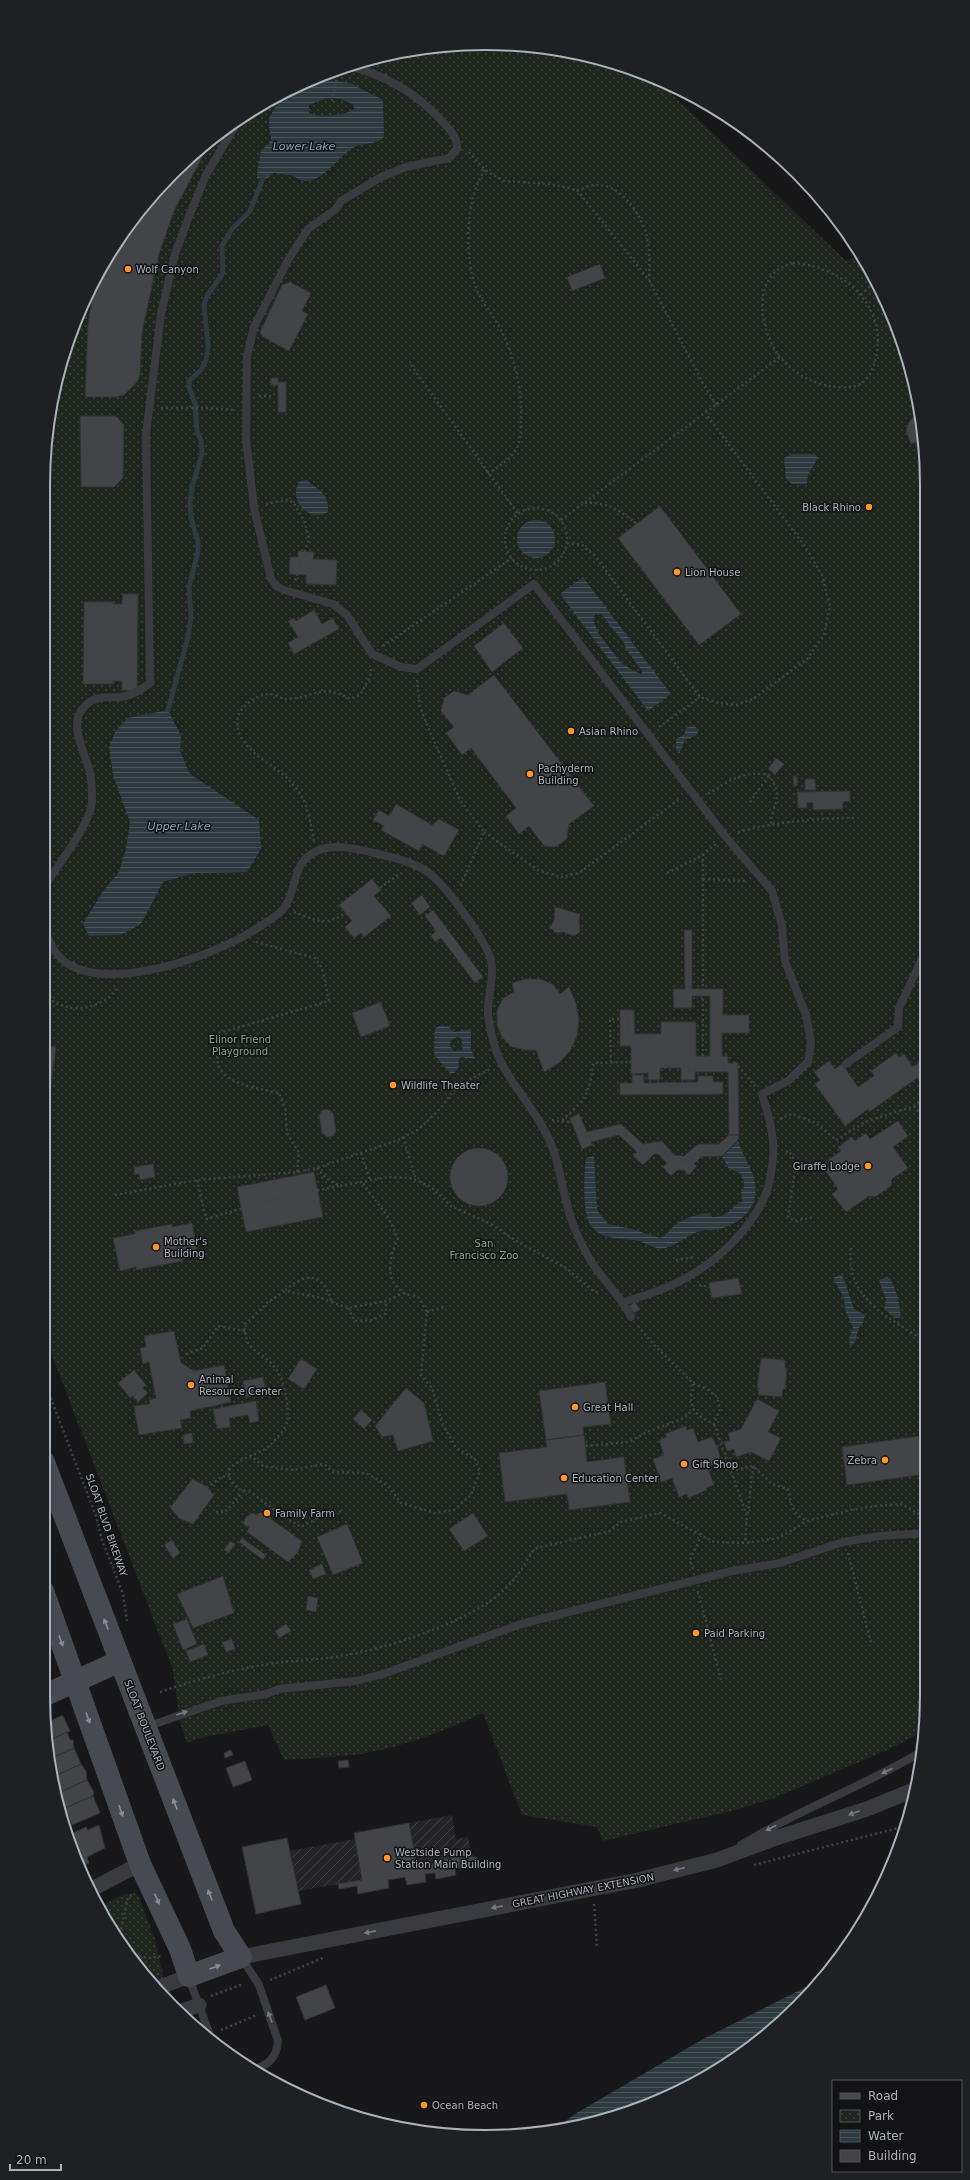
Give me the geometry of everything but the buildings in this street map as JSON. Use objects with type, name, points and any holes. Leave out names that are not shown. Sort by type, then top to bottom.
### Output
[{"type":"street","name":"SLOAT BOULEVARD","points":[[50,1478],[224,1931],[241,1957]]},
{"type":"street","points":[[50,1611],[140,1864],[180,1949],[189,1976]]},
{"type":"street","points":[[50,1693],[120,1661]]},
{"type":"street","name":"GREAT HIGHWAY EXTENSION","points":[[241,1957],[638,1880],[717,1860],[776,1838],[867,1809],[909,1792]]},
{"type":"street","points":[[95,1887],[140,1864]]},
{"type":"street","points":[[162,1987],[241,1957]]},
{"type":"street","points":[[185,2010],[199,2005]]},
{"type":"lane","points":[[358,69],[380,76],[409,91],[434,113],[455,137],[457,149],[448,158],[406,166],[381,177],[341,201],[336,209],[308,229],[288,260],[254,326],[247,356],[247,452],[254,508],[271,580],[276,586],[293,593],[324,601],[340,609],[347,615],[372,654],[401,667],[417,669],[534,584],[725,836],[772,891],[782,926],[785,960],[806,1015],[811,1042],[808,1062],[788,1081],[762,1094],[770,1122],[773,1156],[765,1198],[748,1223],[722,1253],[686,1278],[654,1293],[623,1302]]},
{"type":"lane","points":[[50,878],[81,832],[92,802],[90,773],[79,739],[77,719],[83,707],[99,697],[122,697],[139,692],[150,683],[146,434],[161,314],[175,254],[192,208],[212,163],[232,132]]},
{"type":"lane","points":[[50,946],[68,964],[93,974],[125,974],[192,959],[242,939],[284,908],[300,863],[317,850],[343,847],[376,853],[413,865],[430,874],[454,900],[479,937],[491,959],[492,987],[488,1012],[501,1063],[540,1120],[554,1152],[563,1191],[577,1234],[595,1268],[623,1302],[631,1317]]},
{"type":"lane","points":[[846,1064],[898,1027],[899,1008],[920,963]]},
{"type":"lane","points":[[146,1728],[221,1701],[266,1694],[279,1689],[343,1682],[384,1674],[503,1629],[732,1571],[780,1563],[843,1542],[880,1536],[920,1534]]},
{"type":"lane","points":[[717,1860],[787,1820],[888,1771],[916,1755]]},
{"type":"lane","name":"SLOAT BOULEVARD","points":[[241,1957],[259,1985],[276,2033],[278,2046],[274,2057],[270,2062],[259,2067]]},
{"type":"lane","points":[[189,1976],[208,2030]]},
{"type":"path","points":[[333,100],[338,76]]},
{"type":"path","points":[[455,137],[485,170],[504,181],[550,184],[577,190],[595,184],[616,190],[632,206],[645,230],[650,256],[649,280]]},
{"type":"path","points":[[485,170],[478,180],[470,210],[470,262],[476,289],[500,329],[512,358],[518,381],[521,413],[519,443],[515,451],[488,474]]},
{"type":"path","points":[[577,190],[649,280],[706,389],[717,405]]},
{"type":"path","points":[[792,263],[821,268],[837,274],[861,295],[875,322],[878,337],[877,354],[873,369],[866,380],[851,388],[818,383],[804,378],[780,357],[766,327],[764,299],[766,287],[772,275],[781,267],[792,263]]},
{"type":"path","points":[[861,295],[871,285]]},
{"type":"path","points":[[561,520],[706,414],[780,357]]},
{"type":"path","points":[[411,365],[518,514]]},
{"type":"path","points":[[176,408],[246,410]]},
{"type":"path","points":[[567,543],[582,545],[595,556],[700,697],[718,703],[736,705],[753,699],[807,659],[824,635],[830,606],[822,575],[804,545],[706,414]]},
{"type":"path","points":[[254,508],[286,500],[293,502],[304,520],[309,538],[293,593]]},
{"type":"path","points":[[584,503],[598,502],[620,510],[637,524]]},
{"type":"path","points":[[539,508],[552,513],[561,520],[565,530],[567,543],[558,560],[547,568],[540,570],[523,568],[512,558],[506,545],[506,532],[508,525],[518,514],[524,510],[539,508]]},
{"type":"path","points":[[317,850],[303,797],[288,779],[265,764],[250,749],[239,732],[238,716],[246,706],[257,697],[272,694],[285,699],[320,691],[338,692],[350,699],[360,695],[370,677],[372,654],[512,558]]},
{"type":"path","points":[[417,669],[417,690],[420,707],[460,800],[484,832],[538,870],[561,877],[579,873],[692,791]]},
{"type":"path","points":[[649,734],[700,697]]},
{"type":"path","points":[[698,800],[737,777],[755,772],[769,776],[776,787],[778,799],[771,815],[771,825]]},
{"type":"path","points":[[750,802],[769,776]]},
{"type":"path","points":[[667,873],[703,855],[725,836],[771,825],[825,818],[855,818]]},
{"type":"path","points":[[454,900],[484,832]]},
{"type":"path","points":[[703,855],[703,1056]]},
{"type":"path","points":[[380,888],[413,865]]},
{"type":"path","points":[[703,879],[764,881]]},
{"type":"path","points":[[284,908],[319,922],[334,921],[345,913]]},
{"type":"path","points":[[242,939],[315,958],[322,968],[329,1001],[219,1033],[218,1065],[227,1078],[246,1085],[280,1093],[285,1108],[287,1133],[299,1153],[297,1172]]},
{"type":"path","points":[[50,996],[54,1003],[73,1008],[96,1005],[113,996],[125,974]]},
{"type":"path","points":[[540,1120],[576,1123],[587,1138],[620,1130],[641,1149],[661,1149],[677,1163],[687,1160],[700,1151],[718,1151],[734,1135],[733,1069],[689,1069],[685,1066],[638,1068],[638,1039],[629,1039],[627,1019],[610,1019],[611,1062]]},
{"type":"path","points":[[562,1121],[580,1105],[590,1086],[593,1063],[631,1062]]},
{"type":"path","points":[[725,1062],[725,1069]]},
{"type":"path","points":[[735,1062],[762,1094]]},
{"type":"path","points":[[115,1195],[198,1180],[297,1172],[317,1168],[361,1153],[403,1138],[419,1130],[441,1108],[452,1092],[467,1081],[501,1063]]},
{"type":"path","points":[[770,1122],[792,1114],[816,1123],[836,1140],[865,1122],[914,1106],[920,1102]]},
{"type":"path","points":[[914,1106],[920,1114]]},
{"type":"path","points":[[403,1138],[416,1180]]},
{"type":"path","points":[[773,1156],[789,1151],[796,1163],[788,1217],[795,1221],[814,1217]]},
{"type":"path","points":[[361,1153],[370,1180]]},
{"type":"path","points":[[317,1168],[326,1178],[339,1186]]},
{"type":"path","points":[[198,1180],[206,1219],[271,1200],[339,1186],[388,1177],[410,1178],[431,1187],[452,1206],[491,1224],[518,1242],[566,1268],[592,1290],[623,1302]]},
{"type":"path","points":[[250,1455],[263,1466],[293,1470],[324,1464],[333,1472],[366,1473],[388,1486],[402,1503],[436,1513],[454,1510],[471,1494],[480,1471],[475,1459],[456,1448],[442,1423],[432,1388],[421,1375],[427,1312],[420,1298],[404,1293],[391,1277],[389,1258],[398,1238],[388,1217],[362,1182]]},
{"type":"path","points":[[850,1248],[849,1264],[855,1284],[866,1300],[920,1338]]},
{"type":"path","points":[[332,1302],[327,1288],[320,1280],[308,1276],[298,1280],[267,1303],[246,1324],[244,1337],[251,1348],[273,1364],[288,1400],[287,1423],[270,1446],[241,1459],[229,1469],[230,1480],[238,1489],[243,1492],[251,1492],[293,1523],[302,1527],[323,1516],[341,1511]]},
{"type":"path","points":[[285,1291],[318,1297],[348,1308],[386,1301],[404,1293]]},
{"type":"path","points":[[348,1308],[355,1321],[373,1320],[386,1313],[386,1301]]},
{"type":"path","points":[[427,1312],[444,1307]]},
{"type":"path","points":[[631,1317],[654,1345],[693,1383],[707,1389],[717,1397],[720,1409],[714,1424],[747,1516]]},
{"type":"path","points":[[186,1354],[203,1348],[218,1326],[245,1331]]},
{"type":"path","points":[[693,1383],[690,1398],[693,1410],[701,1418],[714,1424]]},
{"type":"path","name":"SLOAT BLVD BIKEWAY","points":[[50,1396],[96,1516],[102,1540],[123,1594],[128,1628]]},
{"type":"path","points":[[586,1446],[629,1442],[647,1432],[684,1418],[693,1410]]},
{"type":"path","points":[[730,1471],[753,1466]]},
{"type":"path","points":[[745,1544],[753,1466]]},
{"type":"path","points":[[753,1466],[772,1484],[788,1489],[791,1508],[798,1517],[807,1521]]},
{"type":"path","points":[[207,1488],[221,1476],[230,1476]]},
{"type":"path","points":[[216,1512],[225,1512],[243,1492]]},
{"type":"path","points":[[160,1692],[209,1677],[247,1668],[339,1656],[371,1650],[421,1634],[476,1609],[504,1591],[533,1551],[537,1548],[610,1531],[621,1522],[644,1516],[664,1514],[714,1542],[745,1544],[779,1538],[807,1521],[851,1510],[902,1504],[920,1514]]},
{"type":"path","points":[[702,1536],[690,1560],[721,1680]]},
{"type":"path","points":[[843,1542],[848,1551],[872,1643]]},
{"type":"path","points":[[748,1866],[865,1838],[899,1828]]},
{"type":"path","points":[[120,1933],[128,1897],[138,1893]]},
{"type":"path","points":[[594,1901],[597,1948]]},
{"type":"path","points":[[272,1979],[330,1955]]},
{"type":"path","points":[[137,1956],[149,1958],[162,1956]]},
{"type":"path","points":[[218,2031],[256,2015]]},
{"type":"shaded area","points":[[452,1815],[456,1839],[468,1837],[472,1854],[444,1859],[445,1862],[417,1867],[409,1823]]},
{"type":"shaded area","points":[[355,1839],[362,1880],[298,1891],[290,1851]]},
{"type":"green space","name":"San Francisco Zoo","points":[[485,50],[513,51],[570,58],[598,65],[625,73],[669,91],[846,261],[855,257],[887,319],[897,345],[912,400],[919,457],[920,485],[920,1695],[918,1735],[885,1751],[774,1798],[739,1809],[603,1841],[597,1827],[522,1815],[483,1713],[408,1743],[377,1751],[351,1755],[284,1760],[268,1725],[200,1738],[187,1743],[180,1722],[173,1670],[50,1350],[50,485],[54,428],[58,400],[65,372],[73,345],[95,293],[108,267],[140,220],[177,177],[198,158],[243,123],[268,108],[319,83],[345,73],[400,58],[428,54]]},
{"type":"green space","points":[[135,1893],[139,1897],[155,1939],[166,1991],[123,1937],[104,1904],[122,1895]]},
{"type":"water","name":"Lower Lake","points":[[326,80],[350,83],[383,100],[384,137],[376,142],[353,148],[341,157],[325,173],[313,180],[304,181],[291,176],[274,173],[268,178],[257,178],[261,151],[271,141],[269,122],[271,115],[280,102]],"holes":[[[327,98],[341,99],[354,105],[354,109],[339,115],[314,115],[309,113],[309,105]]]},
{"type":"water","points":[[792,454],[815,454],[818,458],[808,475],[807,484],[792,484],[786,479],[784,458]]},
{"type":"water","points":[[307,480],[325,496],[328,505],[328,512],[320,515],[313,514],[306,512],[301,507],[296,494],[297,487],[300,481]]},
{"type":"water","points":[[532,520],[540,520],[547,523],[552,528],[555,539],[552,550],[547,555],[540,558],[532,558],[525,555],[520,550],[517,543],[517,535],[520,528],[525,523]]},
{"type":"water","points":[[583,577],[671,694],[648,711],[560,594]],"holes":[[[596,614],[601,614],[624,643],[626,649],[642,671],[642,675],[622,664],[598,633],[593,618]]]},
{"type":"water","name":"Upper Lake","points":[[168,710],[181,736],[180,751],[190,774],[259,820],[261,849],[247,872],[194,873],[163,882],[141,924],[121,935],[89,936],[83,924],[103,891],[119,872],[126,849],[130,822],[113,775],[109,747],[116,730],[128,718]]},
{"type":"water","points":[[690,726],[696,727],[698,731],[697,735],[685,740],[679,754],[676,750],[676,739],[685,734],[685,729]]},
{"type":"water","points":[[440,1026],[448,1026],[454,1032],[471,1029],[471,1048],[475,1059],[461,1057],[459,1059],[458,1069],[454,1073],[450,1073],[434,1055],[435,1028]],"holes":[[[457,1037],[461,1038],[463,1050],[454,1051],[450,1046],[450,1041]]]},
{"type":"water","points":[[738,1141],[752,1171],[755,1194],[751,1208],[738,1221],[727,1227],[715,1230],[700,1231],[668,1247],[661,1248],[639,1241],[612,1238],[600,1234],[590,1224],[587,1218],[585,1202],[584,1182],[586,1158],[594,1156],[597,1210],[608,1224],[632,1229],[660,1238],[685,1219],[706,1213],[709,1213],[712,1217],[718,1217],[727,1213],[743,1201],[741,1193],[744,1188],[744,1183],[740,1173],[729,1169],[722,1157]]},
{"type":"water","points":[[842,1274],[854,1309],[865,1315],[863,1323],[858,1329],[856,1340],[850,1348],[849,1339],[853,1327],[845,1310],[844,1298],[833,1278]]},
{"type":"water","points":[[887,1277],[891,1279],[898,1298],[901,1317],[896,1318],[884,1309],[886,1300],[879,1280]]},
{"type":"water","points":[[809,1986],[793,2003],[750,2040],[727,2057],[702,2072],[651,2097],[625,2107],[563,2123],[575,2114],[703,2039]]},
{"type":"waterway","points":[[168,710],[188,637],[191,617],[189,587],[198,552],[198,542],[191,518],[190,502],[192,487],[202,454],[201,440],[197,431],[195,403],[189,388],[189,381],[201,370],[206,360],[208,346],[204,305],[207,296],[223,273],[222,246],[232,229],[250,211],[263,178]]},
{"type":"place","name":"Wolf Canyon","points":[[128,269]]},
{"type":"place","name":"Black Rhino","points":[[869,507]]},
{"type":"place","name":"Lion House","points":[[677,572]]},
{"type":"place","name":"Asian Rhino","points":[[571,731]]},
{"type":"place","name":"Pachyderm Building","points":[[530,774]]},
{"type":"place","name":"Wildlife Theater","points":[[393,1085]]},
{"type":"place","name":"Giraffe Lodge","points":[[868,1166]]},
{"type":"place","name":"Mother's Building","points":[[156,1247]]},
{"type":"place","name":"Animal Resource Center","points":[[191,1385]]},
{"type":"place","name":"Great Hall","points":[[575,1407]]},
{"type":"place","name":"Zebra","points":[[885,1460]]},
{"type":"place","name":"Gift Shop","points":[[684,1464]]},
{"type":"place","name":"Education Center","points":[[564,1478]]},
{"type":"place","name":"Family Farm","points":[[267,1513]]},
{"type":"place","name":"Paid Parking","points":[[696,1633]]},
{"type":"place","name":"Westside Pump Station Main Building","points":[[387,1858]]},
{"type":"place","name":"Ocean Beach","points":[[424,2105]]},
{"type":"park label","name":"Elinor Friend Playground","points":[[240,1044]]}]
